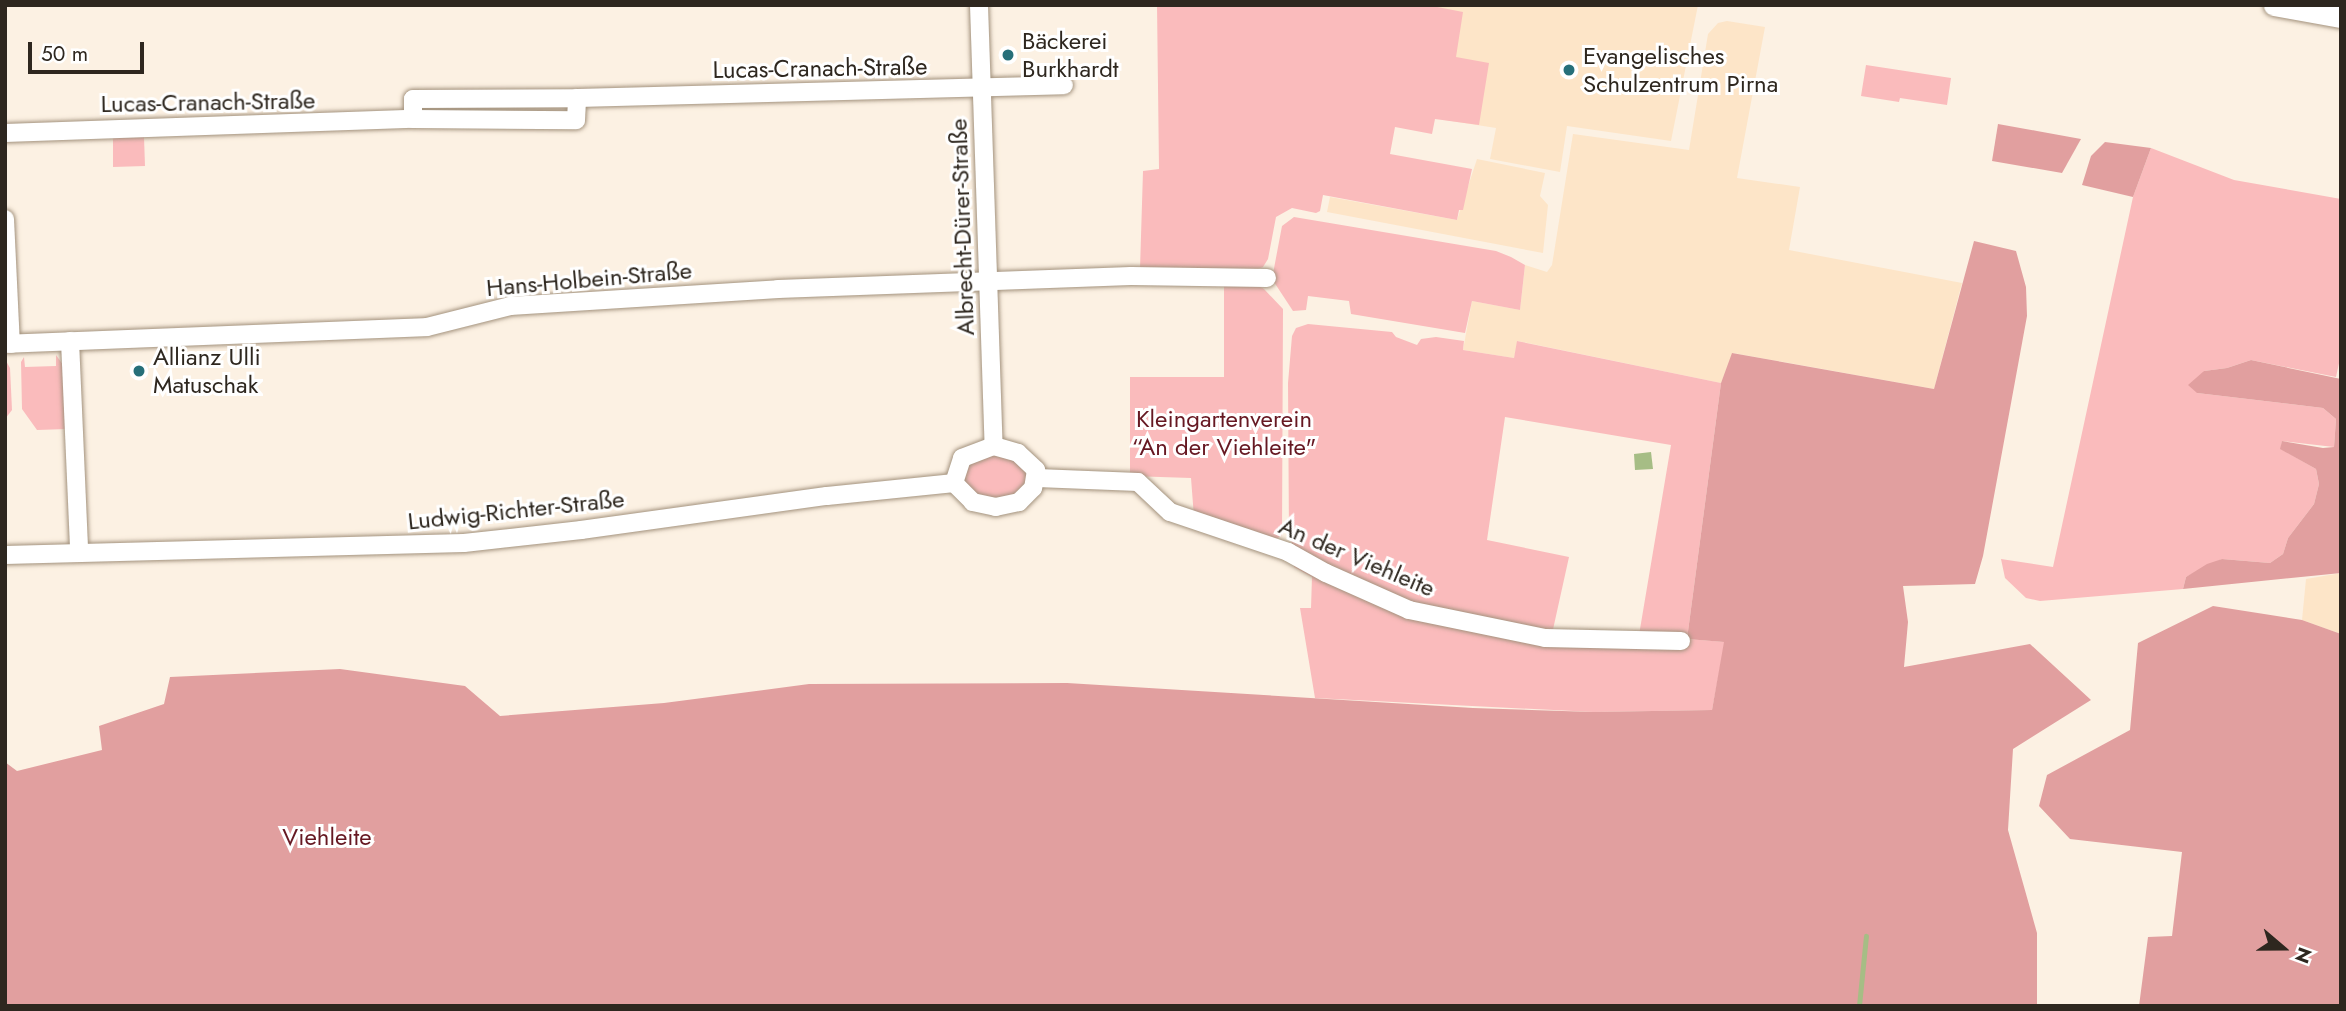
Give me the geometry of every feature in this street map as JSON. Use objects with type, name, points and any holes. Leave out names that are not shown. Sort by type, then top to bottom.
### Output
[{"type":"main road","points":[[2274,5],[2341,17]]},
{"type":"street","name":"Albrecht-Dürer-Straße","points":[[979,5],[994,446]]},
{"type":"street","name":"Lucas-Cranach-Straße","points":[[5,133],[413,120],[576,120],[577,98],[1065,85]]},
{"type":"street","points":[[5,219],[8,344]]},
{"type":"street","points":[[987,279],[1139,275],[1267,278]]},
{"type":"street","name":"Hans-Holbein-Straße","points":[[8,344],[427,327],[510,306],[987,279]]},
{"type":"street","points":[[70,341],[79,551]]},
{"type":"street","points":[[994,446],[1018,453],[1031,461],[1037,478],[1029,495],[1019,502],[996,507],[973,502],[954,483],[962,458],[994,446]]},
{"type":"street","name":"An der Viehleite","points":[[1037,478],[1138,482],[1170,512],[1186,520],[1288,552],[1326,573],[1409,610],[1545,638],[1681,641]]},
{"type":"street","name":"Ludwig-Richter-Straße","points":[[5,555],[464,543],[578,531],[820,496],[954,483]]},
{"type":"shaded area","name":"Evangelisches Schulzentrum Pirna","points":[[1427,5],[1698,5],[1671,141],[1567,126],[1560,172],[1490,159],[1496,128],[1445,120]]},
{"type":"shaded area","points":[[1727,21],[1765,27],[1737,178],[1800,187],[1789,250],[1962,283],[1934,389],[1733,353],[1721,383],[1518,341],[1514,358],[1463,350],[1472,301],[1520,310],[1525,265],[1547,272],[1552,265],[1573,134],[1689,150],[1708,34],[1718,23]]},
{"type":"shaded area","points":[[1477,159],[1545,173],[1540,196],[1548,205],[1543,253],[1327,212],[1330,197],[1457,220]]},
{"type":"shaded area","points":[[1651,452],[1653,469],[1635,470],[1634,454]]},
{"type":"shaded area","points":[[2341,573],[2341,634],[2302,620],[2306,579]]},
{"type":"green space","points":[[1157,5],[1427,5],[1463,12],[1456,57],[1489,63],[1479,125],[1435,119],[1432,134],[1395,127],[1390,154],[1472,169],[1463,210],[1459,210],[1457,220],[1323,195],[1320,211],[1316,213],[1292,208],[1276,217],[1268,259],[1263,267],[1255,270],[1140,269],[1143,171],[1159,169]]},
{"type":"green space","points":[[1866,65],[1951,78],[1947,105],[1861,96]]},
{"type":"green space","points":[[1998,124],[2081,139],[2062,173],[1992,161]]},
{"type":"green space","points":[[144,137],[145,166],[113,167],[113,138]]},
{"type":"green space","points":[[2105,142],[2151,148],[2133,197],[2082,185],[2091,156]]},
{"type":"green space","points":[[2151,148],[2234,180],[2341,199],[2341,354],[2336,377],[2251,360],[2227,368],[2204,371],[2197,393],[2323,408],[2336,419],[2334,447],[2282,441],[2281,449],[2316,469],[2319,484],[2314,504],[2288,538],[2283,554],[2270,563],[2222,559],[2186,577],[2183,589],[2040,601],[2026,598],[2005,578],[2001,559],[2053,567],[2133,197]]},
{"type":"green space","points":[[1294,217],[1496,251],[1511,257],[1525,265],[1520,310],[1472,301],[1465,333],[1351,314],[1349,301],[1308,296],[1306,310],[1293,311],[1272,279],[1282,226]]},
{"type":"green space","name":"Viehleite","points":[[1974,241],[2016,251],[2026,287],[2027,316],[1983,556],[1975,584],[1903,586],[1908,622],[1904,667],[2030,644],[2091,700],[2013,749],[2008,830],[2037,933],[2037,1006],[5,1006],[5,762],[17,771],[102,750],[99,726],[164,704],[170,677],[340,669],[465,686],[500,716],[664,703],[809,684],[1067,683],[1473,708],[1593,712],[1712,710],[1724,642],[1687,639],[1721,383],[1732,353],[1934,389]]},
{"type":"green space","name":"Kleingartenverein “An der Viehleite\"","points":[[1224,281],[1253,283],[1264,289],[1283,309],[1282,535],[1273,541],[1194,517],[1191,478],[1130,476],[1130,377],[1224,377]]},
{"type":"green space","points":[[1308,324],[1392,332],[1396,337],[1417,345],[1421,339],[1436,337],[1464,341],[1463,350],[1514,358],[1517,341],[1721,383],[1687,639],[1639,635],[1671,445],[1505,417],[1487,540],[1569,557],[1552,634],[1410,606],[1329,570],[1295,550],[1289,537],[1288,383],[1292,336],[1296,328]]},
{"type":"green space","points":[[56,355],[66,369],[67,429],[37,430],[22,409],[21,362],[24,357],[25,367],[56,366]]},
{"type":"green space","points":[[5,359],[10,368],[12,410],[5,419]]},
{"type":"green space","points":[[2251,360],[2341,379],[2341,573],[2183,589],[2186,577],[2207,564],[2222,559],[2270,563],[2283,554],[2288,538],[2314,504],[2319,484],[2316,469],[2280,449],[2282,441],[2323,448],[2334,447],[2336,419],[2323,408],[2197,393],[2188,385],[2204,371],[2227,368]]},
{"type":"green space","points":[[1001,452],[1030,470],[1024,492],[986,502],[960,483],[965,462]]},
{"type":"green space","points":[[1293,560],[1371,599],[1438,624],[1550,643],[1688,644],[1687,639],[1725,642],[1712,710],[1593,712],[1315,698],[1300,608],[1311,608],[1312,577],[1294,567]]},
{"type":"green space","points":[[2213,606],[2302,620],[2341,634],[2341,1006],[2139,1006],[2148,937],[2172,936],[2182,852],[2070,839],[2039,806],[2047,775],[2130,730],[2138,643]]},
{"type":"waterway","points":[[1859,1006],[1866,936]]},
{"type":"place","name":"Bäckerei Burkhardt","points":[[1008,55]]},
{"type":"place","name":"Evangelisches Schulzentrum Pirna","points":[[1569,70]]},
{"type":"place","name":"Allianz Ulli Matuschak","points":[[139,371]]}]
